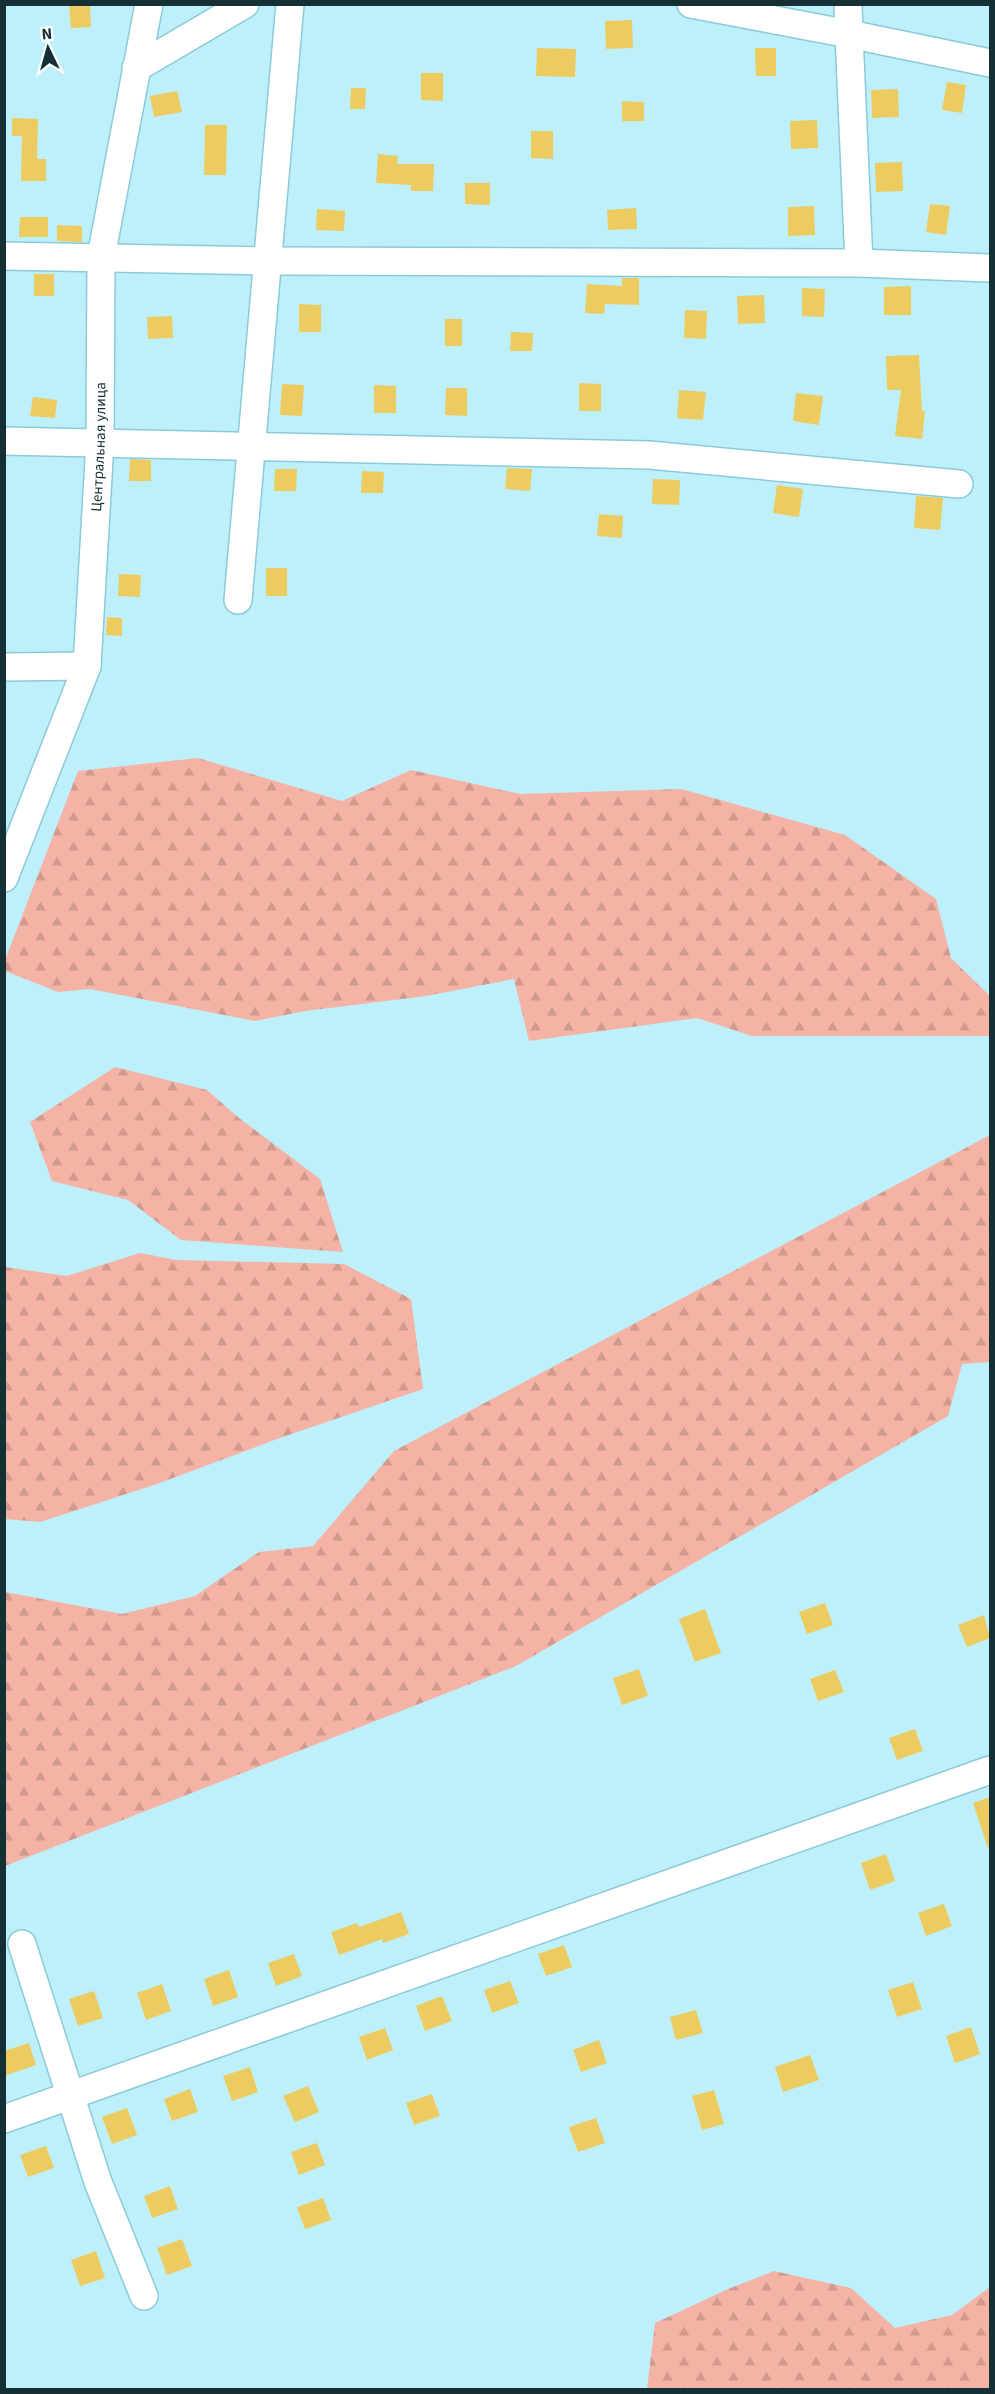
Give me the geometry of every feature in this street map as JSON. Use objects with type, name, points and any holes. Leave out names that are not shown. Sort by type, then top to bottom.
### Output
[{"type":"street","name":"Центральная улица","points":[[4,878],[87,666],[100,442],[101,257],[149,4]]},
{"type":"street","points":[[136,68],[245,4]]},
{"type":"street","points":[[238,600],[290,4]]},
{"type":"street","points":[[691,4],[990,63]]},
{"type":"street","points":[[848,4],[859,263]]},
{"type":"street","points":[[4,256],[267,261],[859,263],[990,268]]},
{"type":"street","points":[[4,441],[649,455],[959,484]]},
{"type":"street","points":[[4,667],[87,666]]},
{"type":"street","points":[[4,2119],[990,1770]]},
{"type":"street","points":[[22,1944],[98,2182],[144,2296]]},
{"type":"green space","points":[[198,758],[342,801],[411,770],[520,794],[681,789],[845,835],[936,899],[951,958],[990,996],[990,1036],[752,1036],[697,1018],[529,1041],[514,979],[426,996],[305,1011],[255,1021],[90,989],[58,992],[5,971],[5,960],[78,771]]},
{"type":"green space","points":[[115,1067],[207,1090],[239,1118],[320,1179],[343,1252],[181,1240],[128,1200],[52,1181],[30,1122]]},
{"type":"green space","points":[[990,1135],[990,1362],[962,1364],[948,1416],[516,1666],[5,1866],[5,1592],[122,1614],[195,1596],[259,1552],[313,1546],[394,1451]]},
{"type":"green space","points":[[140,1253],[176,1260],[344,1264],[411,1299],[423,1389],[277,1439],[157,1484],[40,1522],[5,1519],[5,1267],[67,1276]]},
{"type":"green space","points":[[774,2271],[851,2288],[895,2328],[952,2315],[990,2287],[990,2389],[647,2389],[655,2323],[728,2289]]},
{"type":"building","points":[[69,4],[90,4],[91,27],[71,28]]},
{"type":"building","points":[[632,20],[633,48],[606,49],[605,21]]},
{"type":"building","points":[[537,48],[576,49],[575,77],[536,76]]},
{"type":"building","points":[[755,48],[776,48],[776,76],[756,76]]},
{"type":"building","points":[[421,73],[443,73],[443,101],[421,100]]},
{"type":"building","points":[[947,82],[966,85],[962,113],[942,110]]},
{"type":"building","points":[[351,88],[366,88],[365,109],[350,109]]},
{"type":"building","points":[[898,89],[899,117],[872,118],[871,90]]},
{"type":"building","points":[[177,91],[182,112],[154,117],[150,96]]},
{"type":"building","points":[[622,101],[644,102],[644,121],[622,121]]},
{"type":"building","points":[[12,118],[38,119],[37,159],[46,159],[46,181],[21,181],[22,136],[12,136]]},
{"type":"building","points":[[817,120],[818,148],[791,149],[790,121]]},
{"type":"building","points":[[205,125],[227,125],[226,175],[204,175]]},
{"type":"building","points":[[531,131],[553,131],[553,159],[531,158]]},
{"type":"building","points":[[378,154],[398,156],[397,164],[434,164],[433,191],[411,191],[411,185],[376,183]]},
{"type":"building","points":[[902,162],[903,191],[876,192],[875,163]]},
{"type":"building","points":[[465,183],[490,183],[490,205],[465,204]]},
{"type":"building","points":[[930,204],[950,206],[946,235],[926,232]]},
{"type":"building","points":[[814,206],[815,235],[788,236],[788,207]]},
{"type":"building","points":[[636,208],[637,229],[608,230],[607,210]]},
{"type":"building","points":[[317,209],[345,211],[344,231],[316,230]]},
{"type":"building","points":[[20,217],[48,217],[48,237],[19,237]]},
{"type":"building","points":[[57,225],[82,226],[82,242],[57,241]]},
{"type":"building","points":[[34,274],[54,274],[54,296],[34,296]]},
{"type":"building","points":[[622,278],[639,278],[639,305],[605,304],[604,314],[585,313],[587,284],[622,286]]},
{"type":"building","points":[[911,286],[911,315],[884,315],[884,287]]},
{"type":"building","points":[[802,288],[825,289],[824,317],[802,316]]},
{"type":"building","points":[[764,295],[765,323],[738,324],[737,296]]},
{"type":"building","points":[[299,304],[321,305],[321,332],[299,332]]},
{"type":"building","points":[[685,310],[707,311],[706,339],[684,338]]},
{"type":"building","points":[[172,316],[173,338],[148,339],[147,317]]},
{"type":"building","points":[[445,319],[462,319],[462,346],[445,346]]},
{"type":"building","points":[[511,332],[533,333],[532,351],[510,351]]},
{"type":"building","points":[[919,355],[922,411],[925,411],[922,439],[895,436],[901,390],[887,390],[886,356]]},
{"type":"building","points":[[579,383],[601,384],[601,411],[579,411]]},
{"type":"building","points":[[282,384],[304,385],[302,416],[280,415]]},
{"type":"building","points":[[374,385],[396,386],[396,413],[374,413]]},
{"type":"building","points":[[446,388],[467,388],[467,416],[445,415]]},
{"type":"building","points":[[679,390],[706,392],[703,420],[677,418]]},
{"type":"building","points":[[796,393],[823,396],[819,425],[793,421]]},
{"type":"building","points":[[33,397],[57,400],[55,418],[30,416]]},
{"type":"building","points":[[130,459],[151,460],[151,481],[129,481]]},
{"type":"building","points":[[507,468],[532,469],[530,491],[505,489]]},
{"type":"building","points":[[275,469],[297,469],[296,491],[274,491]]},
{"type":"building","points":[[362,471],[384,472],[383,493],[361,493]]},
{"type":"building","points":[[653,479],[680,480],[679,505],[652,504]]},
{"type":"building","points":[[777,485],[803,489],[799,517],[773,513]]},
{"type":"building","points":[[916,496],[943,498],[940,530],[914,528]]},
{"type":"building","points":[[599,514],[623,516],[622,538],[597,536]]},
{"type":"building","points":[[266,568],[287,568],[287,596],[266,596]]},
{"type":"building","points":[[119,574],[141,575],[140,597],[118,596]]},
{"type":"building","points":[[107,617],[122,618],[122,636],[106,635]]},
{"type":"building","points":[[825,1603],[833,1625],[807,1634],[799,1612]]},
{"type":"building","points":[[705,1609],[721,1653],[695,1662],[679,1619]]},
{"type":"building","points":[[984,1615],[990,1638],[967,1647],[958,1625]]},
{"type":"building","points":[[639,1669],[648,1696],[622,1705],[613,1678]]},
{"type":"building","points":[[835,1670],[844,1692],[818,1701],[810,1679]]},
{"type":"building","points":[[915,1729],[923,1751],[897,1760],[889,1738]]},
{"type":"building","points":[[990,1797],[990,1847],[988,1848],[973,1803]]},
{"type":"building","points":[[886,1854],[895,1881],[870,1890],[861,1863]]},
{"type":"building","points":[[944,1904],[952,1926],[926,1936],[918,1913]]},
{"type":"building","points":[[401,1912],[409,1934],[383,1943],[382,1939],[339,1955],[331,1932],[357,1923],[359,1927]]},
{"type":"building","points":[[564,1945],[572,1967],[546,1976],[538,1954]]},
{"type":"building","points":[[294,1954],[302,1976],[276,1986],[268,1963]]},
{"type":"building","points":[[229,1970],[238,1997],[213,2006],[204,1979]]},
{"type":"building","points":[[510,1981],[519,2003],[492,2013],[484,1990]]},
{"type":"building","points":[[913,1982],[922,2009],[897,2017],[888,1990]]},
{"type":"building","points":[[162,1984],[171,2011],[146,2020],[137,1993]]},
{"type":"building","points":[[94,1991],[103,2018],[78,2026],[69,1999]]},
{"type":"building","points":[[442,1996],[452,2021],[425,2031],[416,2006]]},
{"type":"building","points":[[696,2010],[703,2033],[676,2040],[670,2017]]},
{"type":"building","points":[[971,2027],[980,2054],[955,2063],[946,2036]]},
{"type":"building","points":[[385,2028],[393,2050],[367,2060],[359,2037]]},
{"type":"building","points":[[599,2040],[607,2063],[581,2072],[573,2050]]},
{"type":"building","points":[[29,2043],[36,2065],[4,2076],[4,2051]]},
{"type":"building","points":[[810,2055],[819,2080],[783,2092],[775,2067]]},
{"type":"building","points":[[250,2067],[258,2092],[232,2101],[223,2076]]},
{"type":"building","points":[[308,2086],[319,2112],[295,2122],[283,2096]]},
{"type":"building","points":[[190,2089],[198,2112],[172,2121],[164,2099]]},
{"type":"building","points":[[714,2090],[724,2124],[702,2130],[692,2096]]},
{"type":"building","points":[[432,2094],[440,2116],[414,2125],[406,2103]]},
{"type":"building","points":[[127,2108],[137,2135],[112,2144],[102,2117]]},
{"type":"building","points":[[596,2118],[605,2143],[578,2152],[569,2127]]},
{"type":"building","points":[[317,2143],[325,2165],[299,2175],[291,2152]]},
{"type":"building","points":[[46,2146],[54,2168],[28,2177],[20,2155]]},
{"type":"building","points":[[170,2186],[178,2209],[152,2218],[144,2196]]},
{"type":"building","points":[[323,2198],[331,2220],[305,2229],[297,2207]]},
{"type":"building","points":[[182,2239],[192,2266],[167,2275],[157,2248]]},
{"type":"building","points":[[96,2251],[105,2278],[80,2286],[71,2260]]}]
